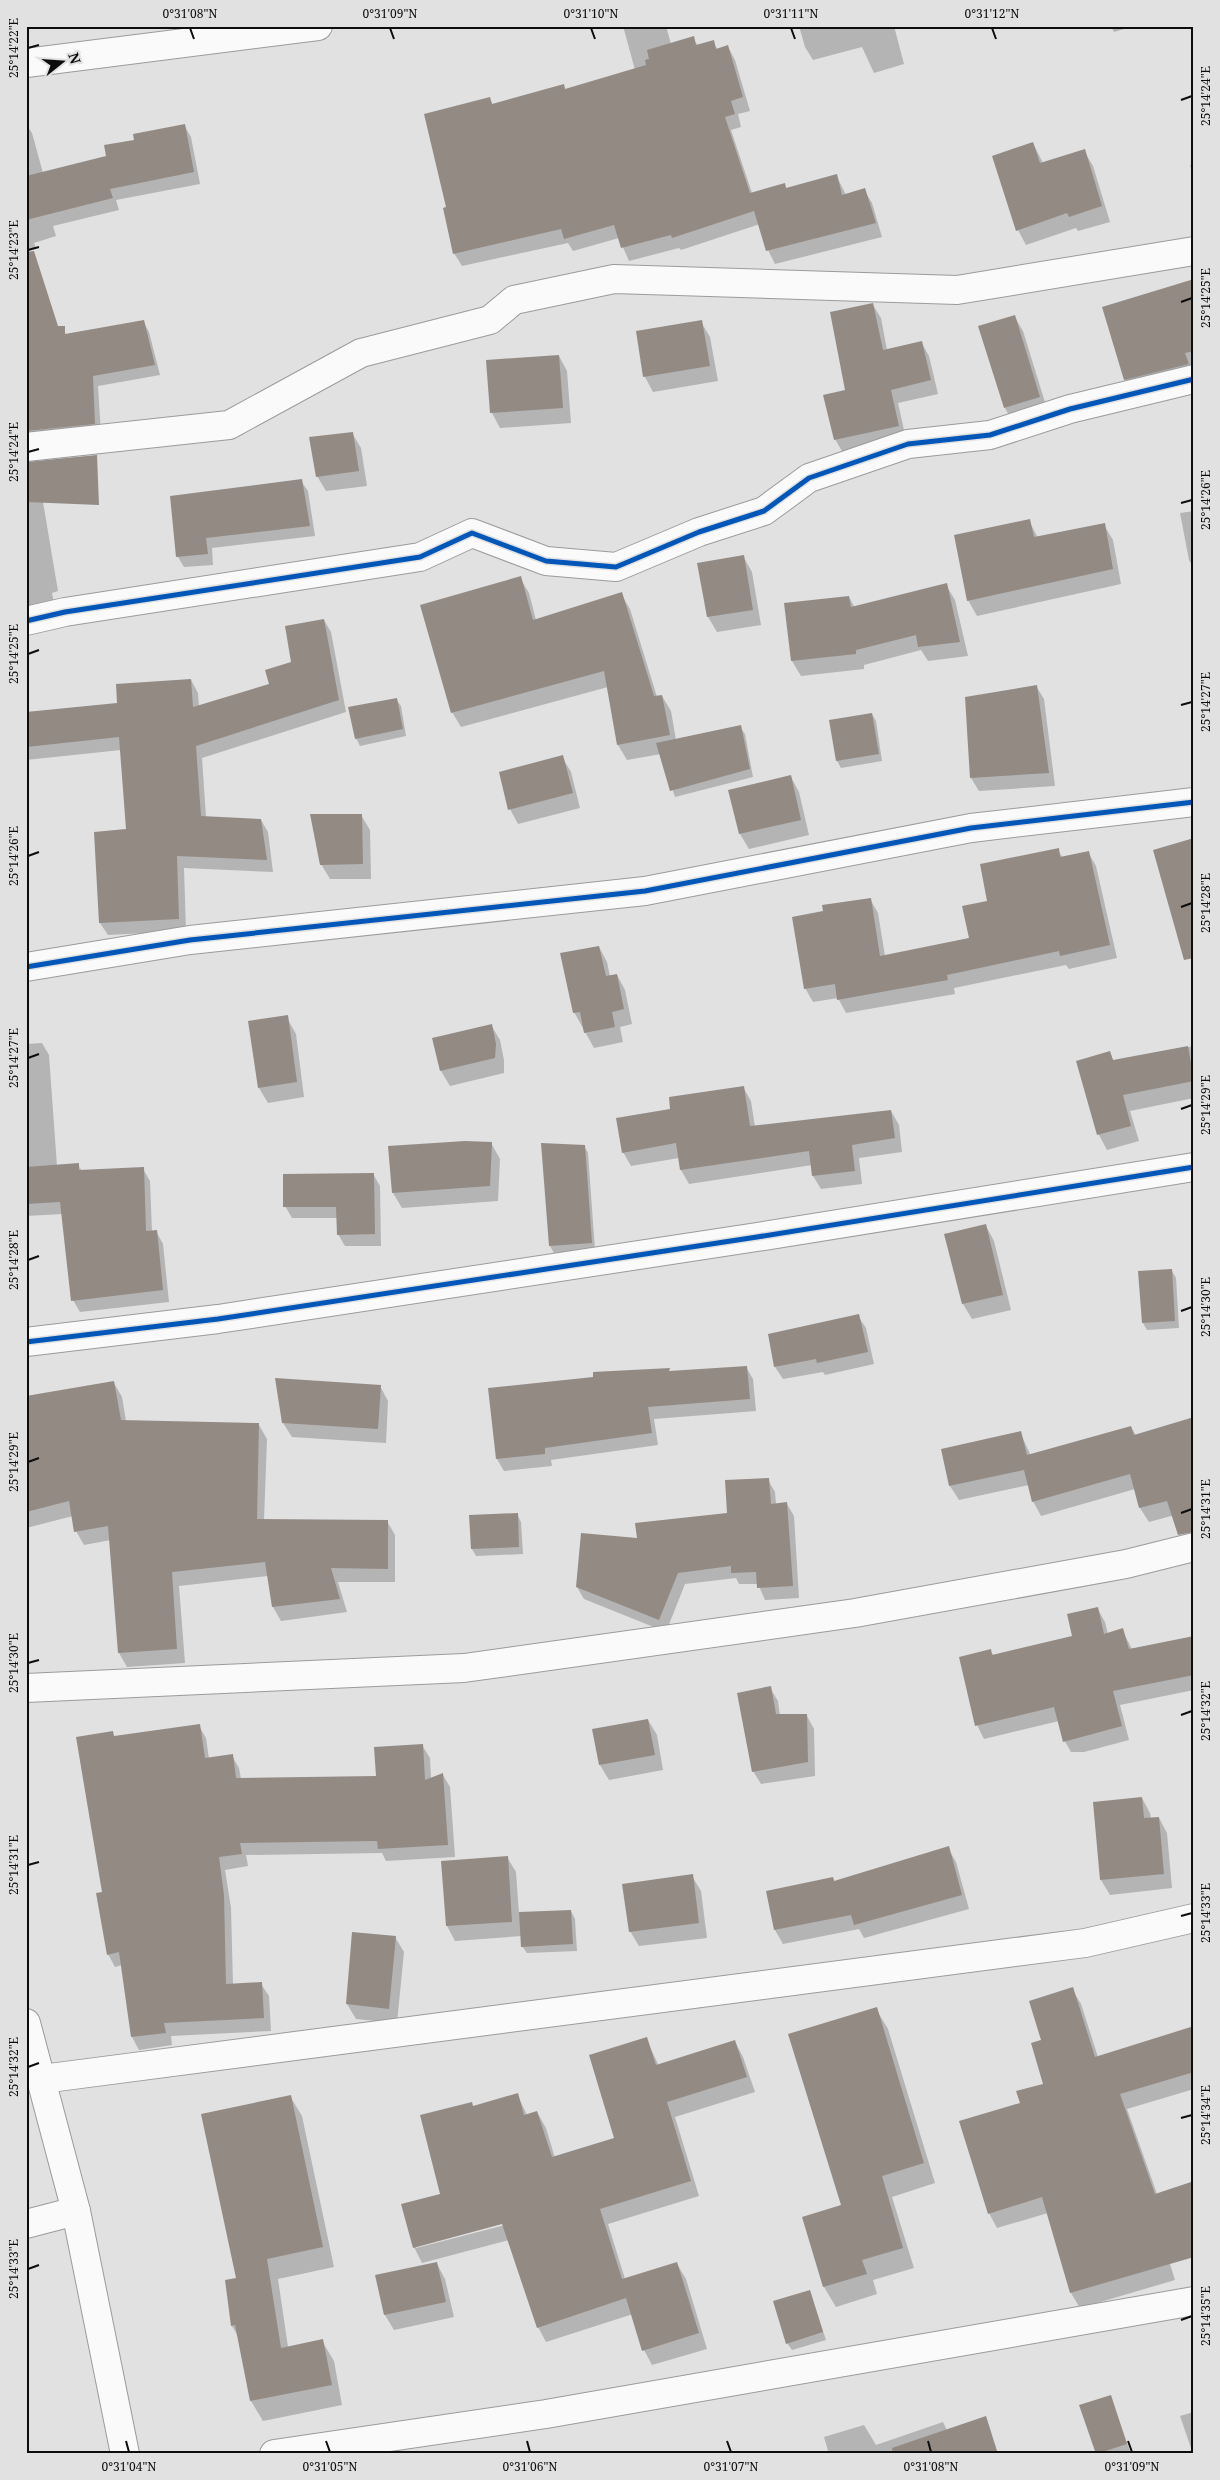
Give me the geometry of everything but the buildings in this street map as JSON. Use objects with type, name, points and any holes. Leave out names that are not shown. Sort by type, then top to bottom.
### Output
[{"type":"main road","points":[[26,63],[318,26]]},
{"type":"main road","points":[[26,447],[229,425],[361,353],[490,320],[514,300],[614,279],[957,290],[1194,252]]},
{"type":"main road","points":[[26,621],[66,612],[420,557],[472,534],[546,561],[616,568],[699,532],[764,511],[809,478],[908,444],[990,435],[1070,409],[1194,379]]},
{"type":"main road","points":[[26,967],[190,940],[645,891],[971,828],[1194,802]]},
{"type":"main road","points":[[26,1342],[218,1319],[758,1237],[1194,1167]]},
{"type":"main road","points":[[26,1688],[464,1668],[855,1614],[1126,1564],[1194,1547]]},
{"type":"main road","points":[[42,2079],[1085,1943],[1194,1918]]},
{"type":"main road","points":[[26,2023],[76,2211],[125,2454]]},
{"type":"main road","points":[[26,2224],[76,2211]]},
{"type":"main road","points":[[274,2454],[546,2414],[1194,2301]]},
{"type":"cycle path","points":[[26,621],[65,612],[420,557],[472,533],[546,561],[616,567],[699,532],[764,511],[809,478],[908,444],[990,435],[1070,409],[1194,379]]},
{"type":"cycle path","points":[[26,967],[190,940],[645,891],[971,828],[1194,802]]},
{"type":"cycle path","points":[[26,1342],[218,1319],[757,1237],[1194,1167]]}]
